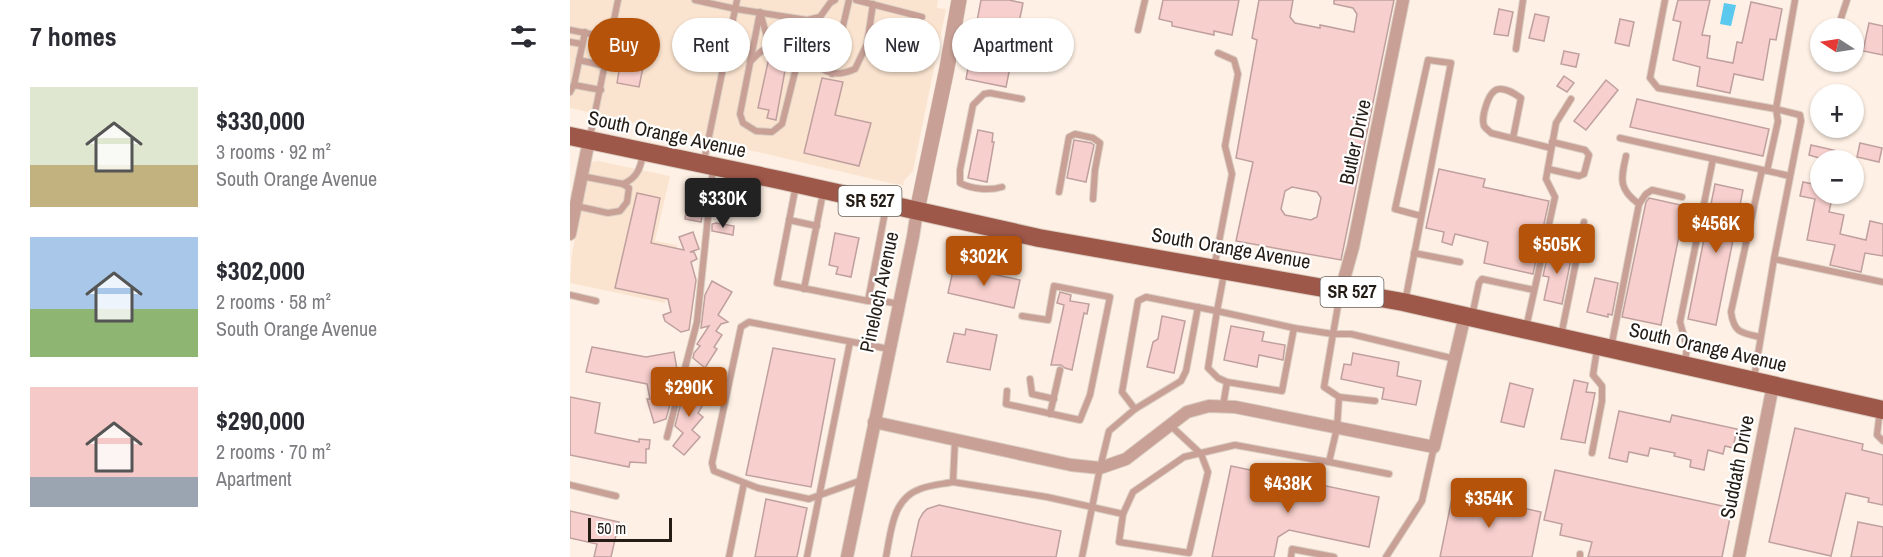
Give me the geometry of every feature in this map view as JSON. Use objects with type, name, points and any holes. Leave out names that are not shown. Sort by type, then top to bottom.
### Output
[{"type":"main road","name":"South Orange Avenue","points":[[570,136],[1037,238],[1405,302],[1882,410]]},
{"type":"street","name":"Pineloch Avenue","points":[[847,557],[959,0]]},
{"type":"street","name":"Butler Drive","points":[[1341,290],[1353,247],[1402,0]]},
{"type":"street","points":[[570,234],[589,140]]},
{"type":"street","points":[[874,422],[1071,465],[1100,468],[1126,459],[1188,412],[1209,406],[1235,407],[1434,447],[1455,359],[1469,316]]},
{"type":"street","name":"Suddath Drive","points":[[1739,557],[1773,385]]},
{"type":"lane","points":[[615,18],[618,0]]},
{"type":"lane","points":[[695,0],[795,18]]},
{"type":"lane","points":[[667,437],[697,322],[708,166],[738,0]]},
{"type":"lane","points":[[816,18],[820,17],[835,0]]},
{"type":"lane","points":[[832,74],[849,0]]},
{"type":"lane","points":[[856,0],[922,17]]},
{"type":"lane","points":[[1138,30],[1145,0]]},
{"type":"lane","points":[[1516,48],[1523,0]]},
{"type":"lane","points":[[1665,0],[1650,78],[1658,88],[1776,109],[1800,116],[1802,121],[1774,259],[1753,381]]},
{"type":"lane","points":[[1760,337],[1737,330],[1733,324],[1731,312],[1778,121],[1776,109],[1795,0]]},
{"type":"lane","points":[[1841,18],[1847,0]]},
{"type":"lane","points":[[826,72],[842,75],[855,69],[867,44],[873,4]]},
{"type":"lane","points":[[760,12],[762,20]]},
{"type":"lane","points":[[750,62],[760,12]]},
{"type":"lane","points":[[570,30],[588,33]]},
{"type":"lane","points":[[585,32],[572,88],[601,90]]},
{"type":"lane","points":[[570,42],[582,44]]},
{"type":"lane","points":[[750,62],[762,50]]},
{"type":"lane","points":[[1218,53],[1234,60],[1238,74],[1225,146],[1232,174],[1219,269],[1217,311],[1208,368],[1218,378],[1227,382],[1282,391],[1294,328]]},
{"type":"lane","points":[[579,60],[588,62]]},
{"type":"lane","points":[[1405,302],[1451,63],[1428,60],[1395,209],[1421,216]]},
{"type":"lane","points":[[589,140],[604,72]]},
{"type":"lane","points":[[748,72],[740,114],[743,123],[756,131],[772,132],[782,124],[795,72]]},
{"type":"lane","points":[[1513,138],[1521,98],[1500,89],[1489,96],[1484,117],[1484,126],[1491,133],[1513,138],[1585,150],[1588,152],[1584,174],[1578,176],[1548,169]]},
{"type":"lane","points":[[1002,187],[992,190],[960,183],[960,170],[973,105],[984,93],[1022,99]]},
{"type":"lane","points":[[1526,329],[1555,197],[1546,179],[1556,123],[1571,99]]},
{"type":"lane","points":[[1059,192],[1070,137],[1076,134],[1093,138],[1100,143],[1093,199]]},
{"type":"lane","points":[[1620,138],[1790,176]]},
{"type":"lane","points":[[623,184],[632,180],[640,167],[644,152]]},
{"type":"lane","points":[[1626,156],[1622,175],[1623,188],[1628,196],[1639,204]]},
{"type":"lane","points":[[1684,365],[1687,347],[1680,322],[1713,159]]},
{"type":"lane","points":[[576,206],[608,213],[620,211],[627,202],[628,188],[623,184],[581,176]]},
{"type":"lane","points":[[796,184],[777,283],[868,301],[899,304]]},
{"type":"lane","points":[[804,289],[824,190]]},
{"type":"lane","points":[[1592,453],[1602,401],[1602,386],[1593,375],[1604,347],[1639,204],[1652,190],[1682,197]]},
{"type":"lane","points":[[868,301],[887,204]]},
{"type":"lane","points":[[789,220],[816,226]]},
{"type":"lane","points":[[1560,337],[1584,222]]},
{"type":"lane","points":[[1414,253],[1460,262]]},
{"type":"lane","points":[[1774,259],[1883,282]]},
{"type":"lane","points":[[1469,316],[1482,279],[1534,290]]},
{"type":"lane","points":[[1007,391],[1006,404],[1080,420],[1090,395],[1110,297],[1054,286],[1048,320],[1022,316]]},
{"type":"lane","points":[[1341,290],[1324,387],[1339,398],[1375,401]]},
{"type":"lane","points":[[570,296],[596,301]]},
{"type":"lane","points":[[1135,409],[1122,392],[1138,301],[1146,297],[1294,328],[1333,334],[1351,333],[1455,359]]},
{"type":"lane","points":[[1082,557],[1109,430],[1135,409],[1181,381],[1186,372],[1198,307]]},
{"type":"lane","points":[[862,480],[809,499],[758,489],[714,471],[712,464],[741,327],[749,322],[889,349]]},
{"type":"lane","points":[[807,557],[849,342]]},
{"type":"lane","points":[[1050,414],[1060,370]]},
{"type":"lane","points":[[1030,379],[1032,394],[1054,399]]},
{"type":"lane","points":[[1223,407],[1227,382]]},
{"type":"lane","points":[[1329,462],[1337,428],[1339,398]]},
{"type":"lane","points":[[1882,410],[1877,435],[1883,441]]},
{"type":"lane","points":[[1170,425],[1201,454],[1208,472],[1189,553],[1119,542],[1123,514],[1133,492],[1184,457],[1201,454],[1236,445],[1389,474]]},
{"type":"lane","points":[[953,482],[955,440]]},
{"type":"lane","points":[[1386,557],[1422,501],[1434,447]]},
{"type":"lane","points":[[886,557],[894,514],[900,503],[919,489],[953,482],[1047,497],[1123,514]]},
{"type":"lane","points":[[729,557],[744,483]]},
{"type":"lane","points":[[570,485],[616,496]]},
{"type":"lane","points":[[1291,557],[1292,549],[1334,557]]},
{"type":"shaded area","points":[[570,0],[938,0],[937,8],[946,9],[940,38],[940,18],[864,18],[864,72],[933,72],[913,171],[903,182],[904,185],[570,108]]},
{"type":"shaded area","points":[[598,161],[670,176],[655,241],[677,245],[665,303],[570,283],[572,254],[589,167],[592,162]]},
{"type":"water","points":[[1724,3],[1736,5],[1731,26],[1720,24]]},
{"type":"building","points":[[981,0],[1009,0],[1023,3],[1020,18],[978,18]]},
{"type":"building","points":[[1163,0],[1239,0],[1232,35],[1214,31],[1214,35],[1172,26],[1172,22],[1159,19]]},
{"type":"building","points":[[1259,0],[1293,0],[1290,17],[1295,23],[1354,32],[1357,14],[1353,8],[1334,4],[1334,0],[1394,0],[1341,260],[1236,241],[1253,162],[1236,158],[1257,40],[1252,38]],"holes":[[[1292,187],[1317,192],[1321,198],[1317,217],[1311,220],[1285,215],[1281,209],[1285,191]]]},
{"type":"building","points":[[1678,0],[1710,0],[1702,35],[1710,36],[1707,58],[1733,63],[1737,42],[1742,43],[1751,2],[1782,9],[1776,40],[1770,39],[1763,80],[1734,74],[1730,93],[1697,86],[1700,67],[1673,60],[1681,22],[1673,20]]},
{"type":"building","points":[[1499,9],[1513,12],[1508,36],[1494,34]]},
{"type":"building","points":[[1535,14],[1549,17],[1544,41],[1529,38]]},
{"type":"building","points":[[1620,19],[1634,22],[1629,46],[1615,43]]},
{"type":"building","points":[[1869,23],[1883,26],[1883,55],[1864,51]]},
{"type":"building","points":[[1564,51],[1579,54],[1576,67],[1561,64]]},
{"type":"building","points":[[619,72],[642,72],[639,87],[617,83]]},
{"type":"building","points":[[766,72],[785,72],[776,120],[767,118],[769,110],[758,108]]},
{"type":"building","points":[[967,72],[1009,72],[1006,87],[966,79]]},
{"type":"building","points":[[1564,76],[1574,83],[1567,92],[1557,86]]},
{"type":"building","points":[[822,78],[843,82],[835,115],[871,123],[859,166],[804,153]]},
{"type":"building","points":[[1606,80],[1618,90],[1586,130],[1574,121]]},
{"type":"building","points":[[1637,99],[1769,129],[1763,156],[1630,127]]},
{"type":"building","points":[[978,130],[993,133],[992,142],[994,142],[987,182],[968,178]]},
{"type":"building","points":[[1074,140],[1094,145],[1086,182],[1067,178]]},
{"type":"building","points":[[1860,143],[1882,148],[1879,162],[1864,159],[1864,150],[1858,150]]},
{"type":"building","points":[[1811,145],[1833,150],[1810,150]]},
{"type":"building","points":[[1439,169],[1485,179],[1483,187],[1549,201],[1533,274],[1484,263],[1488,242],[1455,234],[1452,245],[1442,242],[1444,232],[1426,228]]},
{"type":"building","points":[[1803,182],[1810,183],[1810,198],[1800,196]]},
{"type":"building","points":[[1715,184],[1743,190],[1716,325],[1688,319]]},
{"type":"building","points":[[637,193],[660,198],[651,243],[684,250],[679,237],[693,232],[699,249],[690,252],[694,252],[697,259],[691,262],[696,280],[689,330],[681,332],[665,321],[663,315],[671,312],[668,299],[615,288]]},
{"type":"building","points":[[1649,198],[1685,206],[1661,325],[1622,317],[1646,202]]},
{"type":"building","points":[[688,202],[704,204],[701,222],[685,219]]},
{"type":"building","points":[[1814,204],[1831,204],[1829,212],[1844,215],[1840,234],[1866,240],[1870,221],[1883,224],[1883,256],[1865,253],[1861,272],[1830,265],[1835,245],[1807,240]]},
{"type":"building","points":[[712,224],[734,226],[733,235],[712,231]]},
{"type":"building","points":[[835,233],[859,238],[851,277],[836,274],[838,267],[829,265]]},
{"type":"building","points":[[1549,249],[1572,254],[1562,304],[1544,300],[1549,277],[1543,276]]},
{"type":"building","points":[[954,266],[1020,280],[1014,308],[948,293]]},
{"type":"building","points":[[1595,278],[1618,283],[1612,315],[1608,314],[1608,317],[1587,312]]},
{"type":"building","points":[[712,281],[732,292],[718,315],[728,322],[721,324],[716,331],[722,335],[714,347],[717,349],[705,368],[693,358],[700,346],[697,344],[709,326],[701,328],[705,295]]},
{"type":"building","points":[[1060,292],[1071,295],[1070,301],[1089,304],[1087,314],[1084,313],[1072,370],[1061,365],[1051,365],[1064,305],[1057,303]]},
{"type":"building","points":[[1162,316],[1185,321],[1174,373],[1147,367],[1153,342],[1158,339]]},
{"type":"building","points":[[1231,326],[1264,332],[1262,341],[1285,345],[1283,360],[1259,355],[1257,367],[1224,360]]},
{"type":"building","points":[[966,329],[997,335],[990,370],[947,362],[954,333],[965,335]]},
{"type":"building","points":[[592,347],[646,357],[674,352],[678,375],[666,419],[654,423],[647,399],[650,399],[647,384],[586,372]]},
{"type":"building","points":[[773,348],[835,359],[811,487],[746,475]]},
{"type":"building","points":[[1353,353],[1399,362],[1397,376],[1421,381],[1416,405],[1382,399],[1384,388],[1341,379],[1344,364],[1351,365]]},
{"type":"building","points":[[1574,380],[1588,383],[1586,392],[1595,393],[1585,443],[1561,439]]},
{"type":"building","points":[[686,383],[708,396],[698,413],[703,417],[692,430],[700,437],[684,455],[673,446],[683,433],[675,426]]},
{"type":"building","points":[[1510,383],[1533,389],[1524,427],[1501,422]]},
{"type":"building","points":[[570,397],[600,403],[595,433],[639,442],[639,439],[650,440],[649,449],[646,449],[646,463],[630,462],[629,467],[570,455]]},
{"type":"building","points":[[1619,411],[1670,422],[1672,415],[1737,429],[1733,448],[1725,446],[1723,454],[1708,450],[1704,470],[1690,467],[1691,460],[1674,456],[1675,453],[1650,448],[1648,456],[1629,452],[1627,462],[1609,458]]},
{"type":"building","points":[[1795,428],[1863,444],[1862,450],[1883,455],[1883,505],[1868,502],[1869,498],[1846,493],[1831,556],[1769,542]]},
{"type":"building","points":[[1231,466],[1379,497],[1369,547],[1289,530],[1278,537],[1274,557],[1212,557]]},
{"type":"building","points":[[1555,470],[1732,508],[1722,557],[1588,557],[1592,542],[1560,535],[1562,524],[1544,520]]},
{"type":"building","points":[[1453,493],[1541,512],[1532,557],[1440,557]]},
{"type":"building","points":[[766,499],[807,508],[797,557],[755,557]]},
{"type":"building","points":[[939,505],[1061,531],[1056,557],[911,557],[919,520],[927,509]]},
{"type":"building","points":[[570,511],[619,522],[611,557],[594,557],[597,544],[570,538]]},
{"type":"building","points":[[1858,522],[1883,527],[1883,557],[1851,557]]}]
